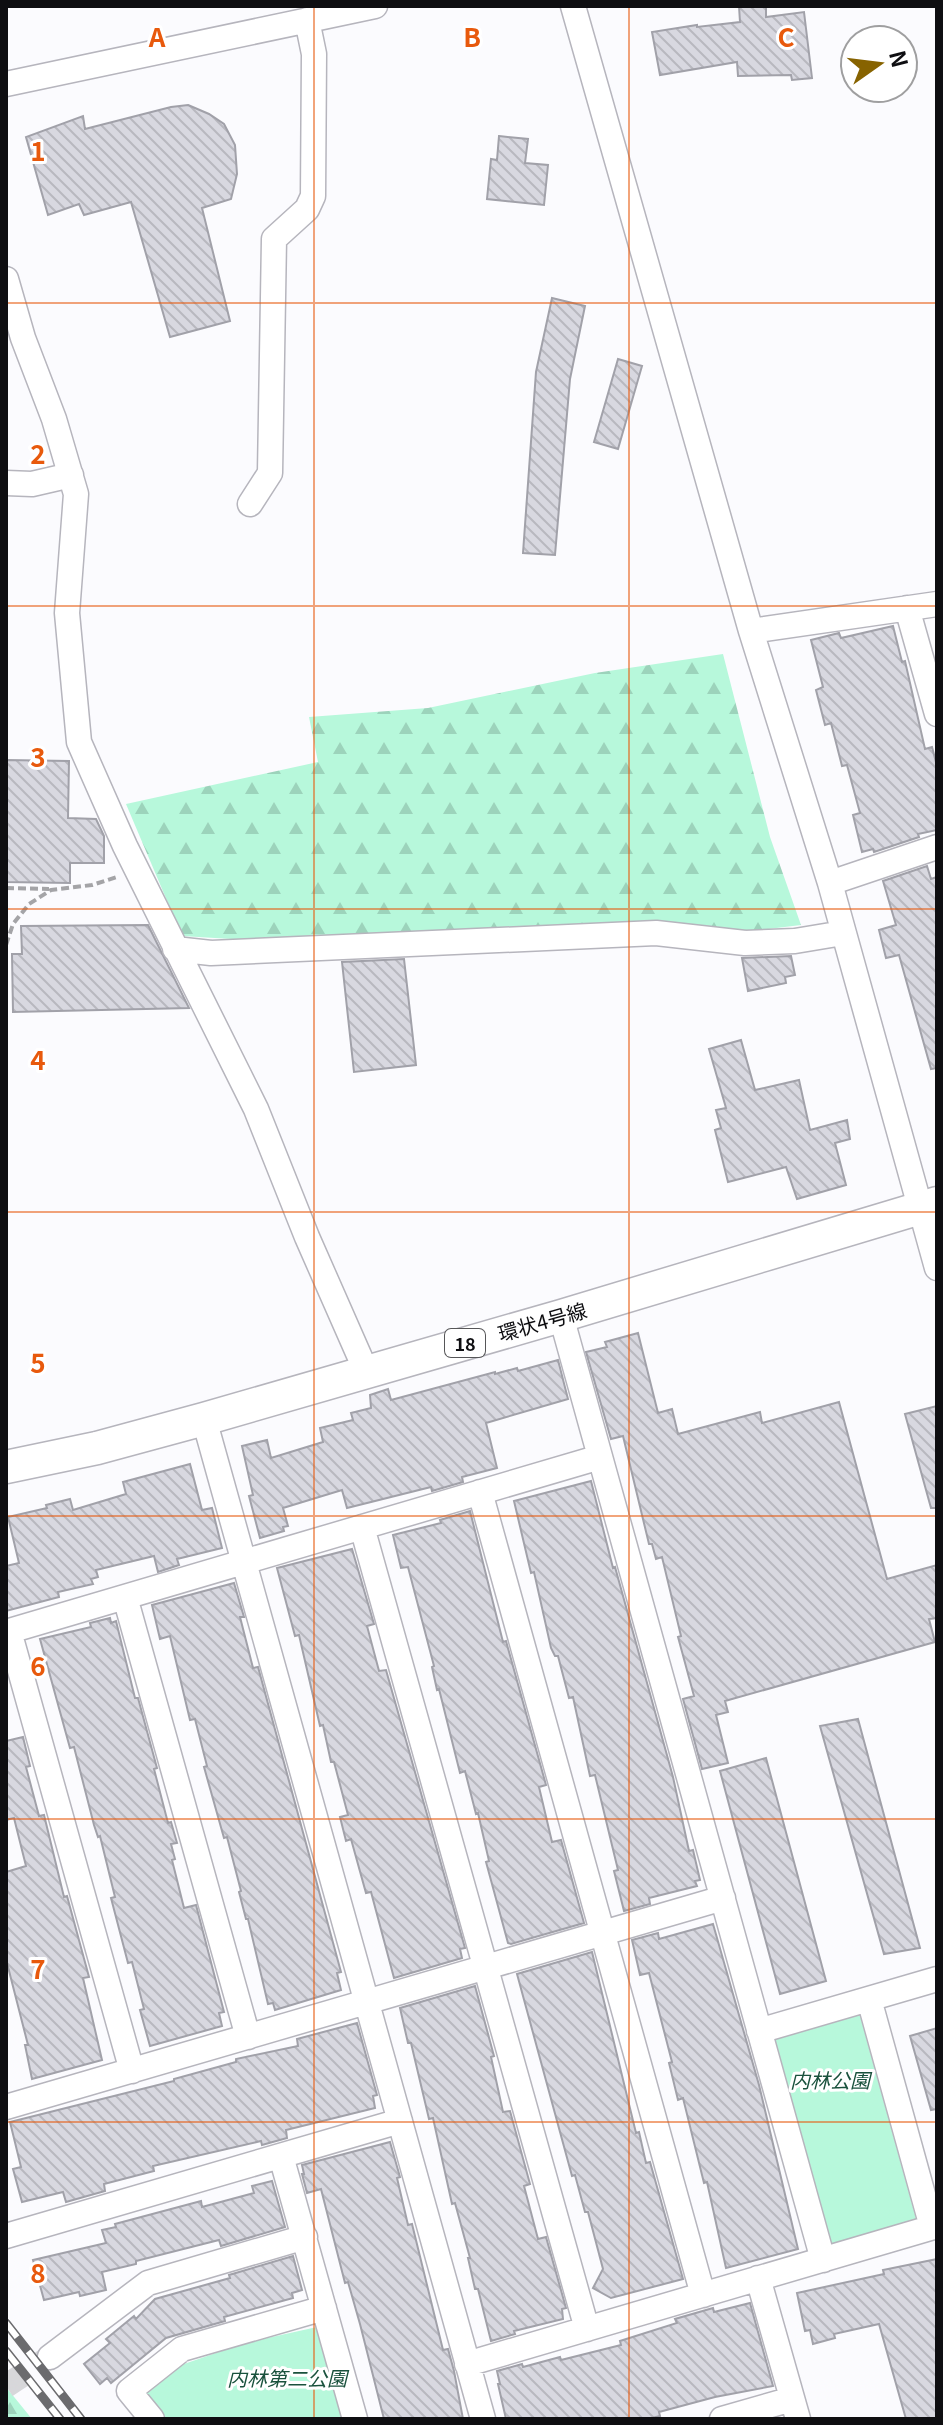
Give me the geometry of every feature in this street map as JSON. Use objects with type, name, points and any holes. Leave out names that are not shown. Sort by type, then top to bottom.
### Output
[{"type":"main road","name":"環状4号線","points":[[6,1467],[97,1448],[204,1419],[929,1205]]},
{"type":"street","points":[[6,84],[320,14],[375,6]]},
{"type":"street","points":[[573,6],[751,631],[929,1205],[937,1268]]},
{"type":"street","points":[[250,504],[270,473],[274,239],[307,209],[313,196],[314,54],[320,14]]},
{"type":"street","points":[[6,279],[76,494],[67,613],[79,742],[125,846],[256,1109],[307,1237],[366,1371]]},
{"type":"street","points":[[6,483],[32,484],[71,475]]},
{"type":"street","points":[[751,631],[937,604]]},
{"type":"street","points":[[907,608],[937,714]]},
{"type":"street","points":[[830,883],[937,847]]},
{"type":"street","points":[[175,949],[211,953],[656,933],[745,943],[795,941],[843,933]]},
{"type":"street","points":[[561,1316],[823,2260]]},
{"type":"street","points":[[204,1419],[483,2419]]},
{"type":"street","points":[[132,2071],[7,1631],[600,1457]]},
{"type":"street","points":[[480,1492],[703,2295]]},
{"type":"street","points":[[362,1527],[587,2329]]},
{"type":"street","points":[[125,1597],[248,2037]]},
{"type":"street","points":[[8,2100],[132,2071],[723,1898]]},
{"type":"street","points":[[759,2031],[937,1979]]},
{"type":"street","points":[[467,2364],[934,2227],[869,1999]]},
{"type":"street","points":[[6,2236],[400,2121]]},
{"type":"street","points":[[281,2156],[355,2419]]},
{"type":"street","points":[[50,2357],[148,2283],[305,2237]]},
{"type":"street","points":[[722,2419],[795,2409],[758,2278]]},
{"type":"street","points":[[152,2419],[129,2391],[182,2349],[324,2308]]},
{"type":"path","points":[[6,888],[51,890],[92,885],[138,871]]},
{"type":"path","points":[[6,945],[13,924],[29,904],[51,890]]},
{"type":"green space","points":[[723,654],[770,837],[801,925],[744,932],[282,942],[182,936],[126,804],[318,762],[309,717],[428,708],[595,673]]},
{"type":"green space","name":"内林公園","points":[[859,2012],[917,2222],[832,2247],[770,2038]]},
{"type":"green space","name":"内林第二公園","points":[[317,2327],[343,2419],[166,2419],[146,2394],[184,2364],[245,2343]]},
{"type":"green space","points":[[6,2387],[32,2419],[6,2419]]},
{"type":"building","points":[[739,6],[766,6],[766,17],[804,12],[812,78],[792,80],[791,75],[738,76],[737,62],[660,75],[652,32],[740,22]]},
{"type":"building","points":[[188,105],[224,124],[235,145],[237,174],[231,199],[202,208],[230,321],[170,337],[131,202],[84,215],[79,204],[48,215],[26,137],[83,116],[85,129]]},
{"type":"building","points":[[499,136],[528,139],[525,163],[548,165],[544,205],[487,199],[491,159],[497,160]]},
{"type":"building","points":[[552,298],[585,306],[570,379],[555,555],[523,553],[536,372]]},
{"type":"building","points":[[618,359],[642,366],[618,449],[594,442]]},
{"type":"building","points":[[893,626],[902,662],[905,661],[925,749],[932,747],[937,766],[937,830],[918,834],[919,837],[874,852],[873,849],[862,852],[853,815],[860,813],[847,765],[842,766],[831,723],[825,725],[816,690],[823,687],[811,640],[839,633],[841,638]]},
{"type":"building","points":[[6,760],[69,761],[68,818],[96,819],[104,836],[104,863],[70,863],[70,883],[6,882]]},
{"type":"building","points":[[927,866],[931,879],[937,877],[937,1068],[931,1069],[899,955],[886,958],[879,930],[896,925],[883,881]]},
{"type":"building","points":[[148,925],[189,1008],[13,1012],[12,954],[22,954],[21,926]]},
{"type":"building","points":[[791,956],[795,975],[785,977],[786,983],[748,991],[742,958]]},
{"type":"building","points":[[404,959],[416,1065],[354,1072],[342,962]]},
{"type":"building","points":[[741,1040],[755,1090],[799,1080],[810,1130],[847,1120],[850,1139],[835,1143],[846,1185],[797,1199],[786,1167],[728,1182],[715,1130],[721,1128],[716,1110],[726,1108],[709,1049]]},
{"type":"building","points":[[638,1333],[658,1413],[672,1409],[678,1434],[760,1412],[762,1423],[839,1402],[887,1579],[937,1565],[937,1618],[929,1619],[935,1642],[725,1701],[728,1712],[716,1715],[728,1763],[702,1769],[683,1699],[694,1696],[662,1557],[656,1559],[652,1544],[649,1544],[623,1436],[611,1439],[586,1352],[607,1347],[605,1342]]},
{"type":"building","points":[[558,1360],[568,1399],[486,1423],[497,1468],[462,1477],[463,1482],[432,1491],[431,1487],[347,1508],[342,1490],[283,1508],[288,1526],[283,1527],[284,1531],[260,1538],[249,1496],[253,1495],[242,1446],[267,1440],[271,1458],[323,1442],[320,1428],[353,1420],[351,1413],[371,1408],[370,1395],[388,1389],[391,1400],[495,1372],[517,1368],[518,1371]]},
{"type":"building","points":[[937,1406],[937,1508],[931,1508],[905,1414]]},
{"type":"building","points":[[190,1464],[202,1510],[212,1508],[222,1548],[177,1559],[179,1565],[158,1572],[154,1556],[96,1570],[98,1577],[91,1579],[93,1584],[58,1592],[59,1597],[6,1611],[6,1566],[19,1563],[8,1517],[70,1499],[73,1510],[126,1494],[123,1482]]},
{"type":"building","points":[[591,1481],[673,1777],[689,1851],[693,1850],[700,1880],[695,1881],[697,1886],[649,1898],[650,1904],[624,1911],[614,1871],[618,1870],[595,1775],[590,1776],[573,1697],[569,1698],[558,1656],[551,1648],[514,1501]]},
{"type":"building","points":[[470,1511],[503,1642],[506,1641],[546,1785],[539,1787],[552,1842],[561,1840],[584,1923],[511,1944],[508,1943],[486,1862],[489,1861],[478,1813],[465,1771],[460,1773],[437,1690],[434,1666],[408,1567],[401,1568],[393,1535],[441,1523],[440,1520]]},
{"type":"building","points":[[352,1549],[374,1624],[367,1626],[379,1671],[386,1670],[465,1948],[460,1949],[462,1958],[394,1978],[371,1892],[366,1893],[351,1839],[346,1841],[340,1817],[348,1815],[323,1725],[320,1726],[299,1635],[295,1636],[277,1568]]},
{"type":"building","points":[[234,1583],[253,1668],[258,1667],[341,1972],[337,1973],[341,1990],[275,2010],[273,2003],[268,2004],[227,1837],[224,1838],[204,1767],[207,1766],[195,1719],[190,1720],[170,1636],[160,1639],[152,1605]]},
{"type":"building","points":[[110,1618],[111,1623],[116,1621],[157,1768],[154,1769],[168,1823],[171,1822],[177,1843],[171,1844],[175,1859],[172,1860],[184,1908],[196,1905],[224,2012],[219,2013],[222,2026],[150,2046],[132,1962],[128,1963],[111,1898],[115,1897],[100,1836],[94,1825],[74,1747],[70,1748],[40,1639],[91,1627],[90,1623]]},
{"type":"building","points":[[858,1719],[920,1948],[884,1954],[820,1726]]},
{"type":"building","points":[[23,1737],[30,1766],[26,1767],[39,1816],[44,1815],[64,1897],[67,1896],[89,1977],[83,1978],[102,2060],[32,2079],[25,2045],[28,2045],[6,1959],[6,1872],[26,1866],[14,1818],[6,1820],[6,1741]]},
{"type":"building","points":[[766,1758],[826,1981],[780,1994],[720,1771]]},
{"type":"building","points":[[713,1924],[759,2085],[798,2249],[726,2268],[707,2182],[704,2183],[683,2098],[678,2100],[669,2063],[672,2062],[649,1973],[640,1975],[632,1940],[658,1933],[659,1939]]},
{"type":"building","points":[[592,1952],[636,2133],[639,2132],[646,2163],[650,2162],[683,2279],[611,2298],[593,2288],[603,2269],[588,2212],[585,2212],[575,2175],[572,2176],[517,1974]]},
{"type":"building","points":[[475,1986],[494,2056],[491,2057],[503,2112],[510,2111],[530,2184],[524,2186],[538,2239],[546,2237],[566,2308],[562,2309],[563,2319],[514,2331],[515,2334],[491,2341],[455,2203],[452,2204],[433,2118],[429,2119],[400,2008]]},
{"type":"building","points":[[357,2023],[377,2095],[373,2096],[375,2108],[286,2130],[287,2138],[262,2145],[261,2141],[153,2166],[154,2171],[104,2184],[105,2191],[66,2202],[63,2192],[22,2202],[13,2169],[21,2167],[10,2122],[174,2081],[236,2062],[236,2059],[298,2046],[297,2039]]},
{"type":"building","points":[[937,2028],[937,2109],[931,2110],[910,2036]]},
{"type":"building","points":[[390,2142],[408,2225],[412,2224],[443,2350],[448,2349],[463,2419],[384,2419],[321,2189],[307,2193],[302,2165]]},
{"type":"building","points":[[272,2181],[285,2227],[221,2246],[219,2240],[136,2261],[136,2264],[102,2272],[106,2290],[44,2300],[33,2260],[106,2243],[102,2230],[116,2227],[115,2224],[201,2201],[202,2207],[254,2193],[252,2186]]},
{"type":"building","points":[[293,2256],[302,2290],[292,2293],[293,2298],[224,2317],[225,2321],[166,2338],[111,2383],[107,2378],[100,2384],[84,2364],[110,2343],[106,2339],[134,2316],[136,2319],[155,2299]]},
{"type":"building","points":[[937,2259],[937,2419],[906,2419],[879,2324],[834,2334],[835,2338],[813,2344],[810,2330],[805,2331],[797,2293]]},
{"type":"building","points":[[750,2303],[773,2386],[715,2397],[659,2412],[660,2416],[648,2419],[506,2419],[497,2371],[621,2345],[620,2341],[677,2323],[675,2319],[713,2308],[714,2312]]},
{"type":"tunnel","points":[[6,2386],[50,2357]]},
{"type":"railway","points":[[6,2323],[81,2419]]},
{"type":"railway","points":[[6,2351],[60,2419]]}]
